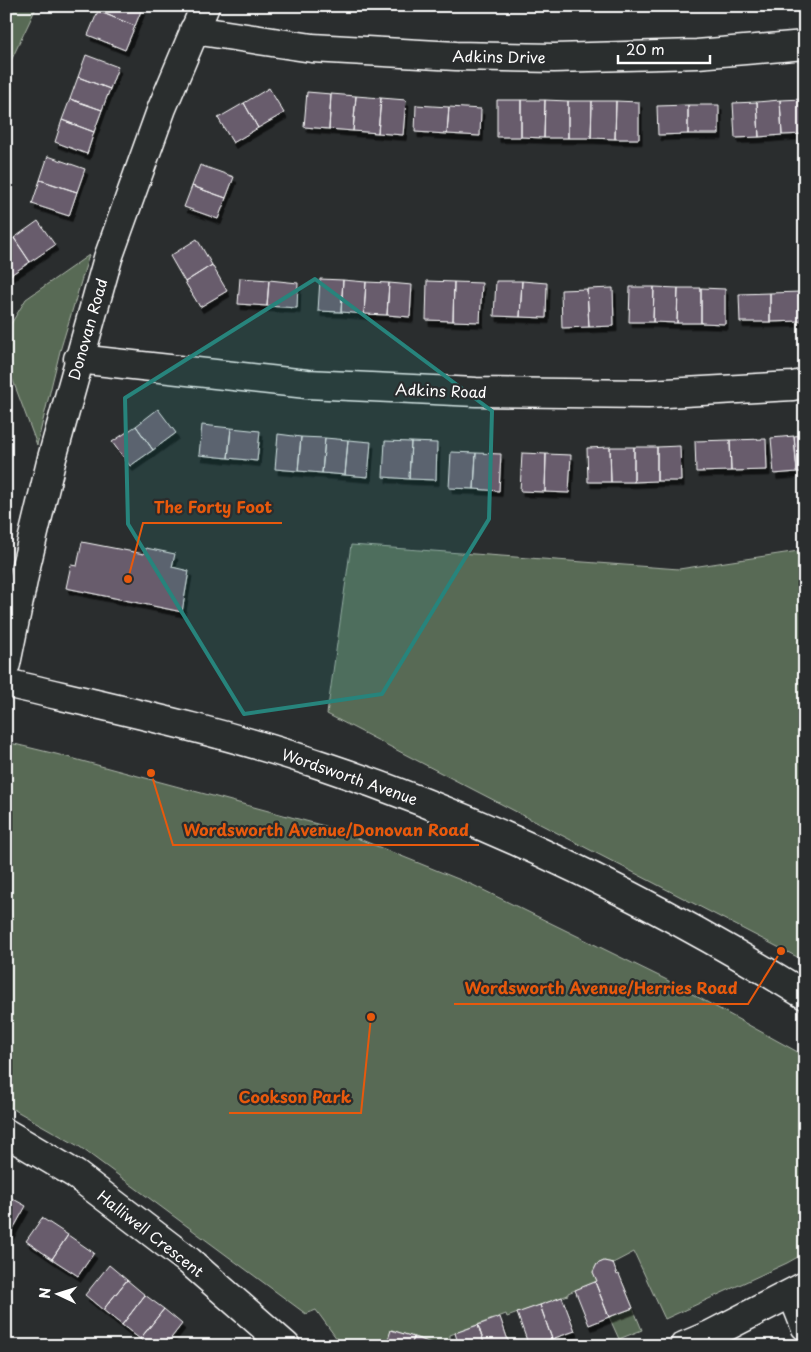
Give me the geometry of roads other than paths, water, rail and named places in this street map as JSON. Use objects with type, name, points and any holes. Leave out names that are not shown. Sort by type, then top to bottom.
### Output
[{"type":"street","name":"Adkins Drive","points":[[200,18],[312,48],[456,56],[554,58],[697,54],[805,45]]},
{"type":"street","name":"Donovan Road","points":[[6,664],[26,566],[52,458],[108,258],[162,108],[200,18]]},
{"type":"street","name":"Adkins Road","points":[[78,360],[307,384],[476,392],[648,394],[793,386],[805,383]]},
{"type":"street","name":"Wordsworth Avenue","points":[[6,683],[232,738],[321,765],[434,805],[557,859],[681,923],[805,995]]},
{"type":"street","name":"Halliwell Crescent","points":[[6,1133],[75,1174],[189,1261],[286,1346]]},
{"type":"street","points":[[684,1346],[710,1335],[798,1289],[805,1326]]},
{"type":"place","name":"The Forty Foot","points":[[128,579]]},
{"type":"place","name":"Wordsworth Avenue/Donovan Road","points":[[151,773]]},
{"type":"place","name":"Wordsworth Avenue/Herries Road","points":[[781,951]]},
{"type":"place","name":"Cookson Park","points":[[371,1017]]}]
